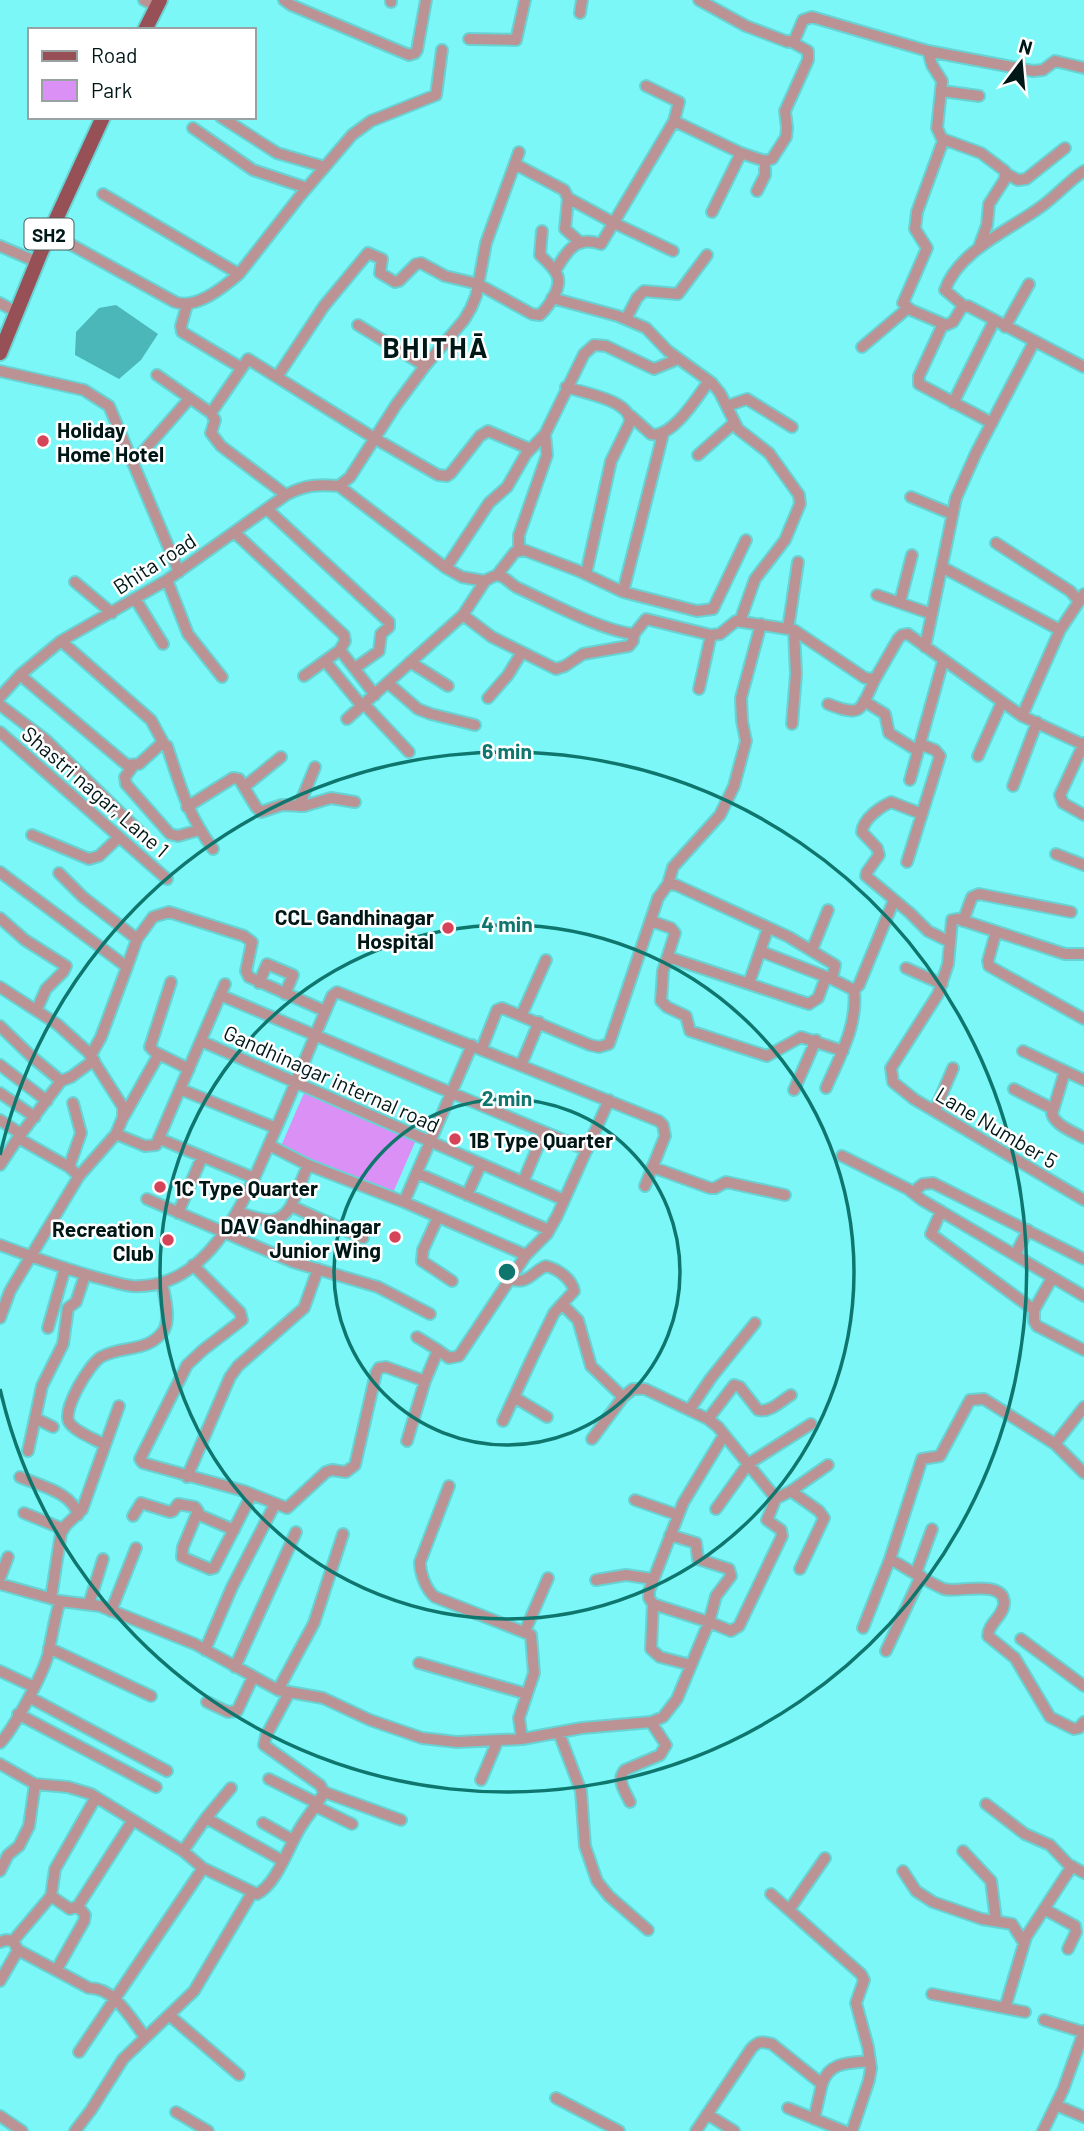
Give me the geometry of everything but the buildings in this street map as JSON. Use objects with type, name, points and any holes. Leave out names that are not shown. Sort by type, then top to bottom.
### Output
[{"type":"main road","points":[[137,28],[151,1]]},
{"type":"main road","points":[[145,28],[151,1]]},
{"type":"main road","name":"SH2","points":[[0,331],[5,305],[30,259],[94,119]]},
{"type":"main road","name":"SH2","points":[[0,353],[50,233],[102,119]]},
{"type":"street","points":[[284,0],[401,53],[413,55],[417,50],[426,0]]},
{"type":"street","points":[[469,39],[516,40],[525,0]]},
{"type":"street","points":[[580,13],[582,0]]},
{"type":"street","points":[[674,121],[741,153],[765,161],[772,159],[783,143],[787,128],[785,111],[808,60],[808,51],[792,42],[781,41],[746,26],[712,3],[699,0]]},
{"type":"street","points":[[792,42],[803,20],[812,17],[928,51],[1033,71],[1043,70],[1055,61],[1084,68]]},
{"type":"street","points":[[50,233],[176,302],[187,305],[205,297],[239,274],[346,141],[371,121],[436,95],[442,50]]},
{"type":"street","points":[[928,51],[932,65],[943,81],[941,135],[917,212],[915,229],[927,248],[904,303],[908,308],[950,325],[964,306]]},
{"type":"street","points":[[555,271],[568,251],[581,243],[590,240],[601,244],[674,121],[679,102],[646,86]]},
{"type":"street","points":[[942,91],[979,96]]},
{"type":"street","points":[[224,119],[277,153],[325,167]]},
{"type":"street","points":[[193,128],[253,170],[307,188]]},
{"type":"street","points":[[941,135],[989,158],[1018,180],[1026,179],[1065,148]]},
{"type":"street","points":[[485,581],[462,577],[446,569],[340,486],[350,477],[425,366],[464,320],[476,296],[486,243],[519,152]]},
{"type":"street","points":[[712,212],[741,153]]},
{"type":"street","points":[[757,191],[765,175],[765,161]]},
{"type":"street","points":[[515,164],[564,190],[568,198],[565,229],[581,243]]},
{"type":"street","points":[[1084,171],[1009,230],[966,257],[945,289],[947,294],[964,306],[1084,367]]},
{"type":"street","points":[[979,247],[987,225],[989,204],[1007,174]]},
{"type":"street","points":[[103,194],[239,274]]},
{"type":"street","points":[[568,198],[673,251]]},
{"type":"street","points":[[277,377],[324,306],[368,253],[382,259],[380,272],[395,282],[418,263],[445,276],[478,284],[536,315],[543,313],[558,287],[558,276],[540,255],[542,231]]},
{"type":"street","points":[[0,246],[30,259]]},
{"type":"street","points":[[626,319],[637,298],[644,291],[678,294],[707,255]]},
{"type":"street","points":[[953,402],[999,324],[1029,284]]},
{"type":"street","points":[[552,298],[626,319],[646,328],[678,359],[709,381],[720,393],[741,433],[769,453],[800,500],[785,541],[755,579],[740,621]]},
{"type":"street","points":[[187,305],[182,332],[240,367]]},
{"type":"street","points":[[862,347],[908,308]]},
{"type":"street","points":[[943,324],[918,380],[922,386],[992,423]]},
{"type":"street","points":[[358,325],[425,366]]},
{"type":"street","points":[[925,647],[952,514],[961,484],[1034,342]]},
{"type":"street","points":[[446,569],[489,503],[507,487],[530,449],[545,434],[566,387],[588,349],[594,345],[606,346],[654,369],[678,359]]},
{"type":"street","points":[[211,413],[240,367],[249,359],[374,438],[442,476],[451,473],[480,436],[488,430],[530,449]]},
{"type":"street","points":[[0,371],[84,390],[109,405],[179,572]]},
{"type":"street","points":[[158,375],[211,413],[215,420],[211,433],[218,444],[286,495]]},
{"type":"street","points":[[623,592],[663,434],[676,423],[709,381]]},
{"type":"street","points":[[566,387],[614,402],[628,411],[651,434],[663,434]]},
{"type":"street","points":[[134,462],[190,398]]},
{"type":"street","points":[[727,406],[747,399],[792,426]]},
{"type":"street","points":[[586,574],[611,461],[631,416]]},
{"type":"street","points":[[698,455],[734,423]]},
{"type":"street","points":[[519,550],[519,535],[547,454],[545,434]]},
{"type":"street","name":"Bhita road","points":[[0,697],[20,675],[61,641],[167,580],[286,495],[301,487],[317,484],[340,486]]},
{"type":"street","points":[[911,497],[952,514]]},
{"type":"street","points":[[267,509],[389,622],[389,627],[381,634],[379,651],[355,668]]},
{"type":"street","points":[[234,532],[344,635],[345,641],[340,650],[304,676]]},
{"type":"street","points":[[347,719],[463,615],[485,581],[497,575],[519,550],[586,574],[623,592],[697,611],[713,609],[746,540]]},
{"type":"street","points":[[996,543],[1082,598],[1060,630],[1022,716]]},
{"type":"street","points":[[900,603],[912,555]]},
{"type":"street","points":[[792,724],[798,634],[798,562]]},
{"type":"street","points":[[942,567],[1060,630]]},
{"type":"street","points":[[497,575],[516,587],[593,621],[634,634]]},
{"type":"street","points":[[167,580],[188,634],[222,677]]},
{"type":"street","points":[[75,582],[112,613]]},
{"type":"street","points":[[877,595],[932,614]]},
{"type":"street","points":[[136,600],[163,644]]},
{"type":"street","points":[[463,615],[482,631],[553,667],[560,668],[583,653],[628,646],[642,622],[651,619],[711,635],[720,634],[731,623],[740,621],[798,634],[865,678],[875,679]]},
{"type":"street","points":[[404,1202],[452,1093],[497,1010],[502,1007],[522,1014],[599,1047],[609,1044],[658,898],[668,884],[673,867],[706,832],[728,800],[746,741],[741,702],[761,624]]},
{"type":"street","points":[[699,689],[711,635]]},
{"type":"street","points":[[828,704],[852,712],[864,702],[898,639],[902,635],[912,636],[1022,716],[1084,744],[1060,795],[1063,803],[1084,815]]},
{"type":"street","points":[[61,641],[151,720],[168,749],[187,807],[198,830],[213,849]]},
{"type":"street","points":[[340,650],[375,695]]},
{"type":"street","points":[[488,698],[522,652]]},
{"type":"street","points":[[325,660],[363,705],[409,752]]},
{"type":"street","points":[[910,780],[943,661]]},
{"type":"street","points":[[411,662],[448,686]]},
{"type":"street","points":[[20,675],[122,762],[133,766]]},
{"type":"street","points":[[388,683],[418,709],[431,715],[475,724]]},
{"type":"street","points":[[864,702],[885,714],[889,733],[919,748],[935,750],[940,756],[907,862]]},
{"type":"street","points":[[978,756],[1002,702]]},
{"type":"street","points":[[0,705],[46,740],[142,834]]},
{"type":"street","points":[[1013,786],[1037,722]]},
{"type":"street","name":"Shastri nagar, Lane 1","points":[[0,732],[167,879]]},
{"type":"street","points":[[164,744],[158,745],[139,764],[133,766],[125,777],[127,784],[170,834],[178,836],[198,830]]},
{"type":"street","points":[[244,786],[281,757]]},
{"type":"street","points":[[299,806],[315,767]]},
{"type":"street","points":[[187,807],[233,778],[239,779],[258,811],[282,805],[309,806],[331,798],[355,802]]},
{"type":"street","points":[[922,814],[888,803],[867,820],[862,829],[879,852],[866,876],[928,931],[950,942]]},
{"type":"street","points":[[32,835],[89,859],[99,856],[119,837]]},
{"type":"street","points":[[1056,854],[1084,865]]},
{"type":"street","points":[[0,872],[127,967]]},
{"type":"street","points":[[59,873],[83,897],[137,939]]},
{"type":"street","points":[[668,884],[677,885],[768,928],[835,965],[818,998],[809,1004],[668,957]]},
{"type":"street","points":[[963,921],[972,897],[979,894],[1071,912]]},
{"type":"street","points":[[826,1088],[854,1015],[854,990],[859,985],[894,901]]},
{"type":"street","points":[[811,950],[828,910]]},
{"type":"street","points":[[0,1165],[61,1081],[71,1077],[92,1057],[137,939],[153,917],[169,912],[244,936],[252,942],[246,974],[259,983],[325,1011]]},
{"type":"street","points":[[0,918],[25,940],[66,965],[63,972],[46,989],[37,1009]]},
{"type":"street","points":[[906,968],[942,984],[948,964],[951,920],[963,921],[1065,954],[1084,954]]},
{"type":"street","points":[[651,921],[671,928],[675,933],[661,985],[661,1001],[686,1016],[690,1031],[768,1056],[798,1038],[816,1040],[842,1051]]},
{"type":"street","points":[[749,984],[768,928]]},
{"type":"street","points":[[996,932],[989,966],[1084,1019]]},
{"type":"street","points":[[760,951],[854,990]]},
{"type":"street","points":[[522,1014],[546,960]]},
{"type":"street","points":[[259,983],[267,964],[272,966],[293,975],[285,994]]},
{"type":"street","points":[[171,982],[151,1042],[151,1050],[189,1069]]},
{"type":"street","name":"Lane Number 5","points":[[942,984],[934,1003],[894,1060],[891,1068],[893,1082],[1028,1169],[1084,1200]]},
{"type":"street","points":[[0,987],[37,1009],[76,1040],[92,1057],[123,1107],[123,1117]]},
{"type":"street","points":[[116,1134],[150,1147],[156,1146],[222,989],[316,1034],[587,1150]]},
{"type":"street","points":[[0,1245],[85,1275],[131,1286],[162,1282],[181,1275],[214,1246],[239,1213],[325,1011],[337,992],[659,1121],[663,1125],[665,1136],[645,1186]]},
{"type":"street","points":[[521,1065],[539,1023]]},
{"type":"street","points":[[0,1026],[61,1081]]},
{"type":"street","points":[[794,1090],[816,1040]]},
{"type":"street","name":"Gandhinagar internal road","points":[[201,1041],[564,1200]]},
{"type":"street","points":[[1023,1051],[1084,1080]]},
{"type":"street","points":[[0,1318],[10,1291],[79,1176],[116,1134],[159,1054]]},
{"type":"street","points":[[0,1065],[47,1101]]},
{"type":"street","points":[[935,1110],[953,1068]]},
{"type":"street","points":[[1065,1071],[1053,1109],[1054,1120],[1084,1138]]},
{"type":"street","points":[[1014,1089],[1053,1109]]},
{"type":"street","points":[[180,1090],[276,1128]]},
{"type":"street","points":[[0,1093],[35,1117]]},
{"type":"street","points":[[417,1337],[449,1358],[459,1356],[526,1255],[549,1230],[609,1100]]},
{"type":"street","points":[[69,1167],[81,1133],[73,1103]]},
{"type":"street","points":[[0,1120],[79,1176]]},
{"type":"street","points":[[523,1182],[544,1132]]},
{"type":"street","points":[[160,1139],[254,1178]]},
{"type":"street","points":[[269,1145],[308,1165],[404,1202],[526,1255]]},
{"type":"street","points":[[842,1156],[913,1192],[1084,1297]]},
{"type":"street","points":[[178,1213],[202,1157]]},
{"type":"street","points":[[467,1195],[481,1164]]},
{"type":"street","points":[[239,1213],[271,1221],[285,1216],[308,1165]]},
{"type":"street","points":[[652,1167],[710,1188],[726,1182],[785,1195]]},
{"type":"street","points":[[416,1173],[549,1230]]},
{"type":"street","points":[[913,1192],[923,1184],[933,1183],[1084,1259]]},
{"type":"street","points":[[147,1199],[279,1256],[379,1287],[430,1314]]},
{"type":"street","points":[[291,1206],[363,1238]]},
{"type":"street","points":[[941,1211],[931,1234],[1034,1310]]},
{"type":"street","points":[[438,1217],[423,1250],[422,1261],[452,1281]]},
{"type":"street","points":[[1015,1255],[1028,1230]]},
{"type":"street","points":[[193,1265],[242,1316],[239,1323],[187,1365],[140,1457],[143,1463],[252,1494],[287,1508],[326,1472],[351,1470],[355,1465],[379,1368],[386,1367],[425,1381]]},
{"type":"street","points":[[503,1421],[555,1313],[574,1291],[571,1281],[552,1267],[542,1267],[526,1280],[516,1282],[510,1279]]},
{"type":"street","points":[[48,1328],[65,1268]]},
{"type":"street","points":[[187,1477],[230,1377],[238,1366],[304,1308],[318,1269]]},
{"type":"street","points":[[27,1451],[45,1378],[63,1344],[68,1308],[76,1302],[85,1275]]},
{"type":"street","points":[[1052,1278],[1034,1310],[1034,1321],[1037,1326],[1084,1350]]},
{"type":"street","points":[[106,1445],[71,1425],[67,1412],[69,1405],[100,1357],[142,1346],[162,1332],[167,1320],[162,1282]]},
{"type":"street","points":[[562,1304],[578,1320],[591,1366],[623,1397]]},
{"type":"street","points":[[691,1409],[711,1378],[755,1323]]},
{"type":"street","points":[[408,1441],[425,1381],[438,1350]]},
{"type":"street","points":[[708,1419],[734,1385],[740,1387],[758,1410],[762,1411],[791,1395]]},
{"type":"street","points":[[592,1439],[623,1397],[638,1388],[691,1409],[708,1419],[772,1492],[775,1499]]},
{"type":"street","points":[[514,1397],[547,1417]]},
{"type":"street","points":[[863,1628],[890,1559],[922,1459],[940,1456],[970,1400],[984,1399],[1055,1444],[1084,1473]]},
{"type":"street","points":[[0,1743],[44,1665],[56,1599],[63,1529],[85,1504],[119,1406]]},
{"type":"street","points":[[1055,1444],[1084,1407]]},
{"type":"street","points":[[35,1418],[52,1427]]},
{"type":"street","points":[[716,1509],[748,1464],[811,1424]]},
{"type":"street","points":[[691,1665],[660,1657],[651,1649],[653,1604],[649,1591],[683,1503],[724,1435]]},
{"type":"street","points":[[653,1604],[732,1631],[739,1626],[782,1536],[781,1530],[767,1520],[775,1499],[828,1465]]},
{"type":"street","points":[[20,1477],[70,1499],[78,1515]]},
{"type":"street","points":[[449,1486],[420,1562],[429,1591],[438,1598],[531,1635],[533,1679],[519,1718],[522,1739]]},
{"type":"street","points":[[791,1491],[819,1511],[824,1518],[800,1569]]},
{"type":"street","points":[[133,1516],[141,1503],[170,1512],[182,1503],[195,1507],[197,1514],[181,1552],[182,1557],[214,1568],[252,1494]]},
{"type":"street","points":[[635,1500],[678,1515]]},
{"type":"street","points":[[205,1650],[232,1587],[275,1504]]},
{"type":"street","points":[[24,1513],[63,1529]]},
{"type":"street","points":[[197,1514],[234,1530]]},
{"type":"street","points":[[886,1651],[918,1575],[932,1529]]},
{"type":"street","points":[[234,1667],[296,1532]]},
{"type":"street","points":[[344,1534],[321,1606],[264,1745],[320,1785],[324,1792],[401,1820]]},
{"type":"street","points":[[0,1584],[111,1611],[205,1650],[284,1692],[323,1698],[370,1720],[422,1738],[457,1742],[522,1739],[650,1721],[663,1717],[670,1709],[709,1622],[716,1597],[731,1576],[729,1569],[698,1559],[696,1544],[670,1535]]},
{"type":"street","points":[[111,1611],[136,1548]]},
{"type":"street","points":[[0,1578],[8,1557]]},
{"type":"street","points":[[89,1604],[103,1559]]},
{"type":"street","points":[[890,1559],[949,1590],[989,1590],[1001,1595],[1004,1607],[989,1628],[988,1636],[1015,1658],[1050,1717],[1074,1729],[1084,1722]]},
{"type":"street","points":[[596,1580],[626,1575],[653,1579]]},
{"type":"street","points":[[524,1631],[548,1578]]},
{"type":"street","points":[[1021,1639],[1084,1686]]},
{"type":"street","points":[[48,1648],[151,1696]]},
{"type":"street","points":[[419,1664],[527,1695]]},
{"type":"street","points":[[0,1671],[167,1771]]},
{"type":"street","points":[[207,1702],[228,1712],[237,1711],[253,1677]]},
{"type":"street","points":[[18,1714],[156,1787]]},
{"type":"street","points":[[630,1802],[620,1779],[621,1774],[660,1755],[666,1745],[650,1721]]},
{"type":"street","points":[[559,1733],[581,1791],[585,1846],[597,1881],[609,1896],[648,1930]]},
{"type":"street","points":[[481,1780],[498,1740]]},
{"type":"street","points":[[0,1765],[35,1784],[68,1787],[96,1797],[183,1851],[203,1868],[252,1893],[261,1892],[324,1792]]},
{"type":"street","points":[[270,1779],[352,1824]]},
{"type":"street","points":[[0,1871],[8,1855],[19,1846],[29,1826],[35,1784]]},
{"type":"street","points":[[183,1851],[231,1788]]},
{"type":"street","points":[[0,1981],[15,1946],[51,1896],[55,1869],[96,1797]]},
{"type":"street","points":[[986,1804],[1025,1833],[1050,1845],[1072,1866],[1084,1873]]},
{"type":"street","points":[[206,1818],[283,1861]]},
{"type":"street","points":[[51,1896],[70,1909],[78,1906],[133,1820]]},
{"type":"street","points":[[263,1823],[293,1840]]},
{"type":"street","points":[[963,1851],[991,1881],[996,1920]]},
{"type":"street","points":[[789,1910],[825,1858]]},
{"type":"street","points":[[1005,2008],[1024,1943],[1072,1866]]},
{"type":"street","points":[[79,2052],[203,1868]]},
{"type":"street","points":[[903,1871],[922,1897],[965,1914],[1012,1924],[1024,1943]]},
{"type":"street","points":[[75,2131],[123,2059],[184,2002],[200,1982],[252,1893]]},
{"type":"street","points":[[771,1894],[861,1974],[863,1986],[857,1998],[856,2009],[870,2061],[869,2080],[852,2131]]},
{"type":"street","points":[[57,1969],[84,1921],[83,1911],[78,1906]]},
{"type":"street","points":[[1044,1909],[1075,1926],[1076,1932],[1068,1948]]},
{"type":"street","points":[[0,1942],[6,1940],[41,1963],[89,1988],[99,1988],[115,1999],[145,2037]]},
{"type":"street","points":[[932,1994],[1025,2012]]},
{"type":"street","points":[[169,2015],[239,2075]]},
{"type":"street","points":[[1043,2131],[1056,2105],[1084,2031],[1044,2020]]},
{"type":"street","points":[[696,2131],[756,2043],[762,2041],[772,2044],[822,2084]]},
{"type":"street","points":[[814,2119],[824,2076],[834,2067],[870,2061]]},
{"type":"street","points":[[556,2098],[619,2131]]},
{"type":"street","points":[[1056,2105],[1084,2117]]},
{"type":"street","points":[[788,2108],[844,2131]]},
{"type":"street","points":[[176,2112],[208,2131]]},
{"type":"street","points":[[707,2114],[734,2131]]},
{"type":"street","points":[[0,2116],[22,2131]]},
{"type":"green space","points":[[305,1091],[416,1140],[392,1195],[281,1146]]},
{"type":"water","points":[[116,305],[158,334],[141,360],[119,379],[75,355],[76,332],[99,308]]},
{"type":"place","name":"Holiday Home Hotel","points":[[43,441]]},
{"type":"place","name":"CCL Gandhinagar Hospital","points":[[448,928]]},
{"type":"place","name":"1B Type Quarter","points":[[455,1139]]},
{"type":"place","name":"1C Type Quarter","points":[[160,1187]]},
{"type":"place","name":"DAV Gandhinagar Junior Wing","points":[[395,1237]]},
{"type":"place","name":"Recreation Club","points":[[168,1240]]},
{"type":"district","name":"BHITHĀ","points":[[436,347]]}]
